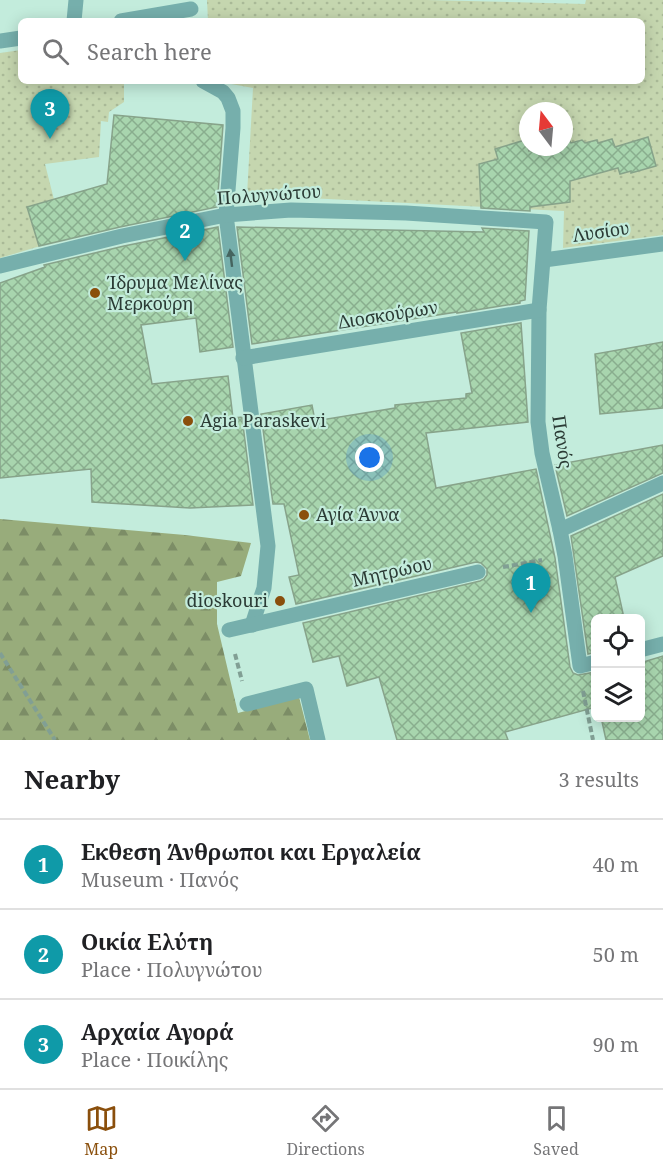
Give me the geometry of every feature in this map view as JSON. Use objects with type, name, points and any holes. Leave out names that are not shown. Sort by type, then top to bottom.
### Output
[{"type":"street","points":[[74,18],[76,0]]},
{"type":"street","points":[[140,18],[190,10]]},
{"type":"street","points":[[0,41],[18,38]]},
{"type":"street","points":[[208,84],[223,92],[233,111],[226,215],[268,546],[264,588],[252,625]]},
{"type":"street","name":"Πολυγνώτου","points":[[0,266],[122,236],[226,215],[291,210],[406,213],[546,222]]},
{"type":"street","name":"Πανός","points":[[546,222],[539,310],[538,422],[542,453],[565,556],[580,666],[591,663]]},
{"type":"street","name":"Λυσίου","points":[[544,260],[663,244]]},
{"type":"street","name":"Διοσκούρων","points":[[243,358],[539,310]]},
{"type":"street","points":[[560,530],[663,483]]},
{"type":"street","name":"Μητρώου","points":[[229,630],[478,572]]},
{"type":"street","points":[[645,649],[663,645]]},
{"type":"street","points":[[247,704],[306,689],[318,740]]},
{"type":"path","points":[[478,572],[565,556]]},
{"type":"path","points":[[229,630],[247,704]]},
{"type":"path","points":[[0,653],[55,740]]},
{"type":"path","points":[[585,702],[593,740]]},
{"type":"green space","points":[[207,0],[427,0],[585,4],[586,0],[663,0],[663,235],[563,248],[564,211],[247,195],[253,88],[231,84],[645,84],[645,18],[208,18]]},
{"type":"green space","points":[[18,50],[18,84],[124,84],[124,102],[109,112],[108,122],[101,121],[99,157],[45,164],[64,239],[0,258],[0,53]]},
{"type":"green space","points":[[0,519],[251,543],[241,576],[217,582],[217,624],[238,713],[299,697],[310,740],[0,740]]},
{"type":"building","points":[[114,115],[223,125],[217,207],[39,246],[27,207],[107,184]]},
{"type":"building","points":[[648,137],[656,166],[620,174],[618,168],[570,181],[570,202],[530,207],[530,211],[481,208],[479,164],[498,159],[495,149],[519,142],[519,156],[573,156],[573,142],[582,140],[585,143],[597,140],[598,143],[612,139],[615,147]]},
{"type":"building","points":[[218,227],[233,347],[200,352],[196,318],[141,325],[152,384],[228,376],[233,418],[242,417],[253,505],[190,508],[92,502],[91,469],[0,478],[0,283],[45,267],[44,265]]},
{"type":"building","points":[[237,227],[484,232],[482,228],[529,231],[525,300],[520,303],[252,344]]},
{"type":"building","points":[[521,323],[528,422],[426,433],[436,488],[536,469],[555,558],[570,667],[573,673],[578,675],[591,673],[591,708],[505,732],[508,740],[397,740],[379,677],[347,686],[339,656],[313,662],[303,623],[480,581],[487,575],[487,569],[481,563],[476,562],[296,604],[289,577],[299,575],[284,504],[273,504],[261,414],[312,405],[315,421],[395,408],[395,405],[466,398],[466,394],[472,393],[461,333]]},
{"type":"building","points":[[663,342],[663,408],[600,414],[595,354]]},
{"type":"building","points":[[663,445],[663,473],[567,516],[555,465]]},
{"type":"building","points":[[663,494],[663,556],[615,577],[623,614],[591,614],[591,653],[588,654],[571,536]]},
{"type":"building","points":[[663,656],[663,740],[606,740],[602,722],[645,722],[645,661]]},
{"type":"place","name":"Αρχαία Αγορά","points":[[50,139]]},
{"type":"place","name":"Οικία Ελύτη","points":[[185,261]]},
{"type":"place","name":"Ίδρυμα Μελίνας Μερκούρη","points":[[95,293]]},
{"type":"place","name":"Agia Paraskevi","points":[[188,421]]},
{"type":"place","name":"Αγία Άννα","points":[[304,515]]},
{"type":"place","name":"dioskouri","points":[[280,601]]},
{"type":"place","name":"Εκθεση Άνθρωποι και Εργαλεία","points":[[531,613]]}]
